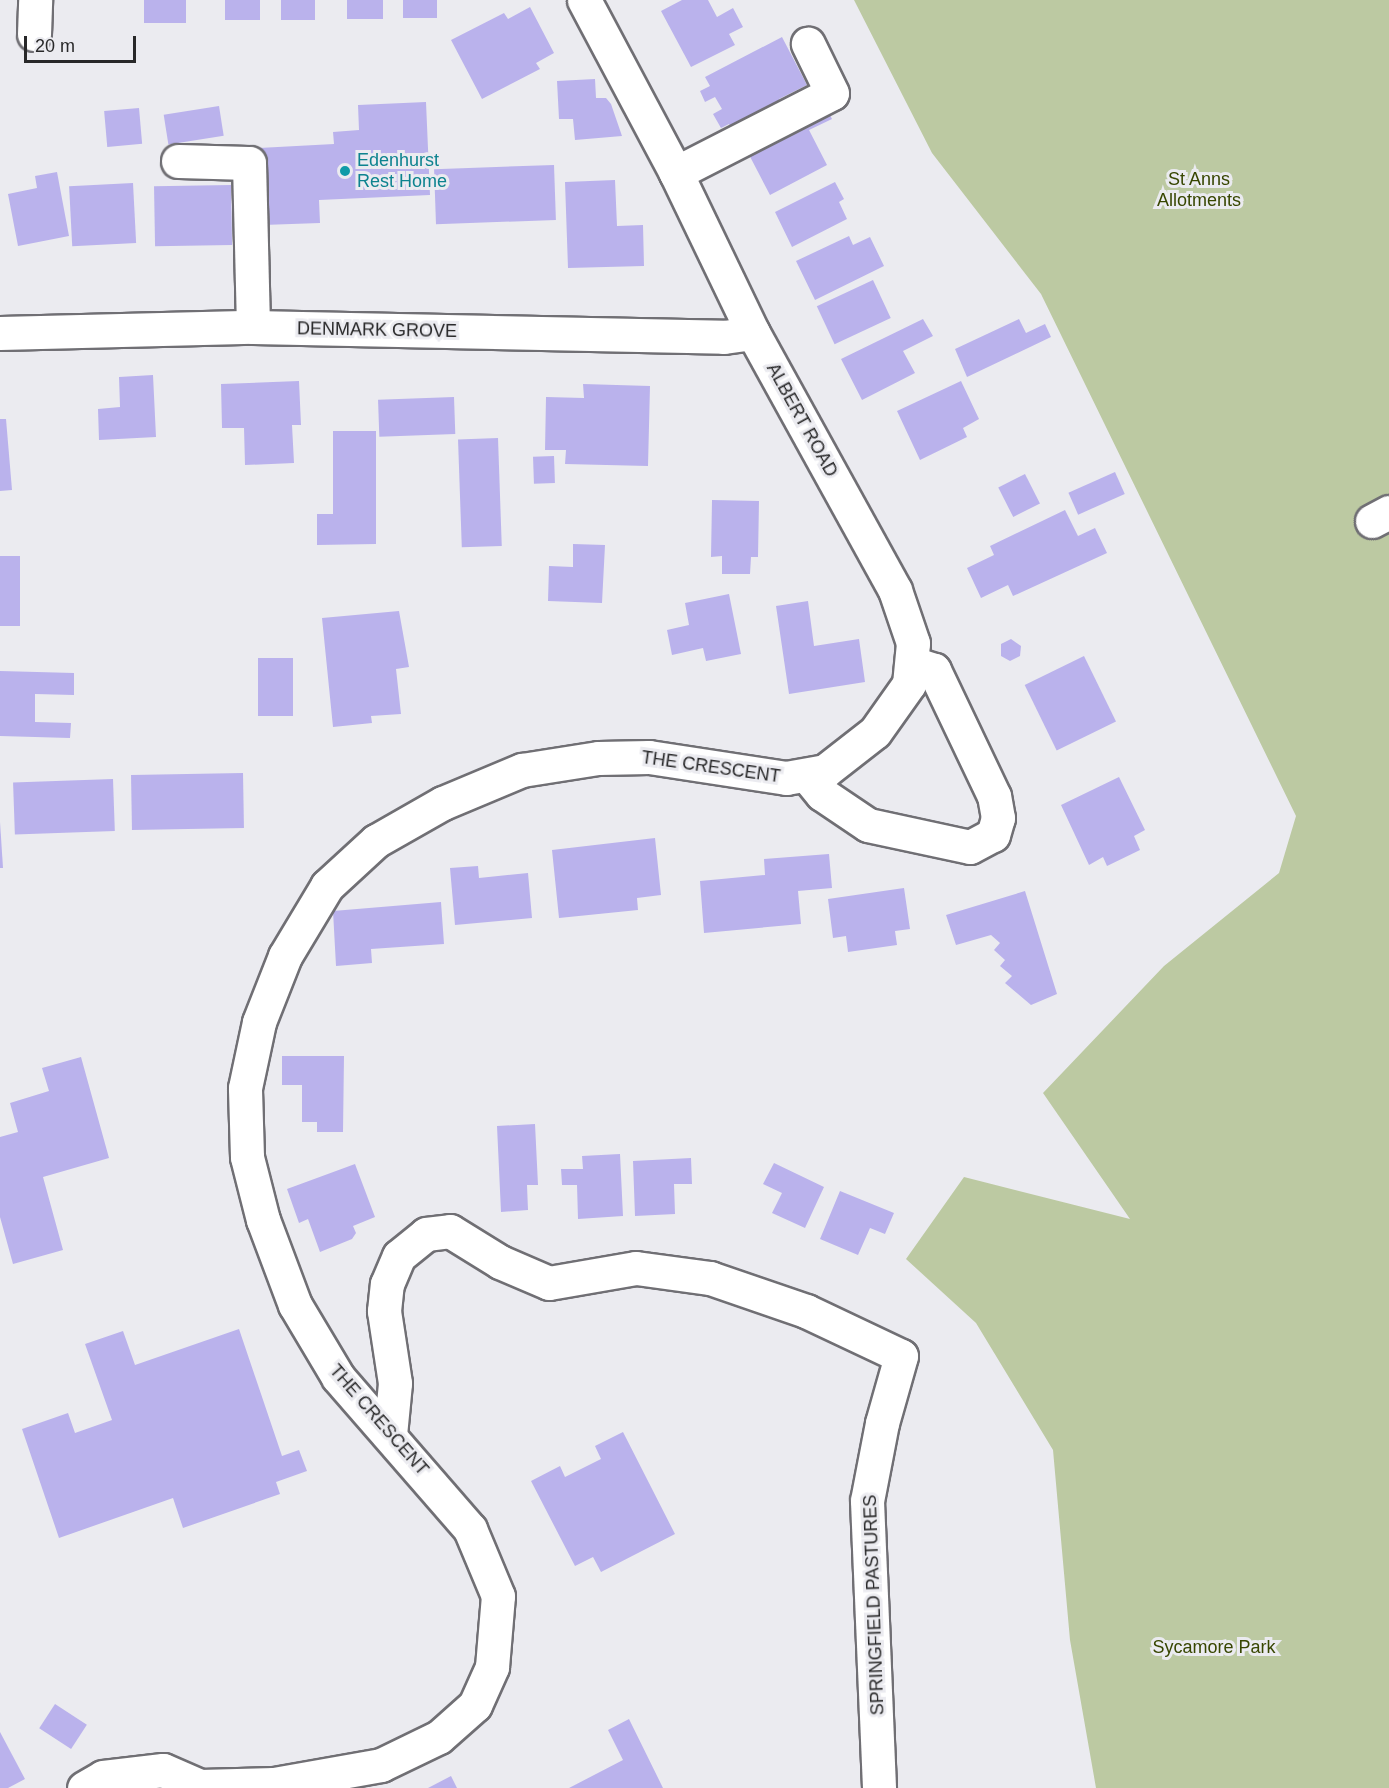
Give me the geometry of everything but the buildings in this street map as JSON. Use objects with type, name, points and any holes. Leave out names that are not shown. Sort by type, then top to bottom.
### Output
[{"type":"street","points":[[34,34],[35,0]]},
{"type":"street","name":"ALBERT ROAD","points":[[584,0],[676,173],[753,333],[895,590],[913,643],[913,663]]},
{"type":"street","points":[[676,173],[832,93],[808,44]]},
{"type":"street","points":[[178,161],[249,163],[253,327]]},
{"type":"street","name":"DENMARK GROVE","points":[[0,333],[253,327],[724,337],[753,333]]},
{"type":"street","points":[[808,777],[822,794],[868,825],[970,847],[993,835],[998,818],[994,796],[934,670],[913,663]]},
{"type":"street","name":"THE CRESCENT","points":[[84,1788],[103,1777],[163,1770],[200,1786],[274,1784],[381,1765],[439,1737],[475,1705],[492,1666],[498,1596],[470,1529],[338,1377],[295,1305],[263,1220],[248,1157],[245,1088],[259,1022],[285,956],[327,886],[376,841],[444,803],[522,770],[598,758],[649,757],[786,778],[808,777],[843,760],[876,732],[909,684],[913,663]]},
{"type":"street","name":"SPRINGFIELD PASTURES","points":[[390,1435],[395,1383],[384,1311],[387,1284],[399,1256],[426,1234],[450,1232],[500,1262],[549,1283],[636,1268],[710,1278],[806,1311],[901,1356],[882,1423],[867,1501],[879,1788]]},
{"type":"green space","name":"St Anns Allotments","points":[[854,0],[1389,0],[1389,1788],[1096,1788],[1070,1640],[1053,1450],[976,1323],[906,1259],[964,1177],[1130,1219],[1043,1093],[1164,966],[1279,873],[1296,816],[1041,294],[932,153]]},
{"type":"place","name":"Edenhurst Rest Home","points":[[345,171]]},
{"type":"park label","name":"Sycamore Park","points":[[1214,1647]]}]
